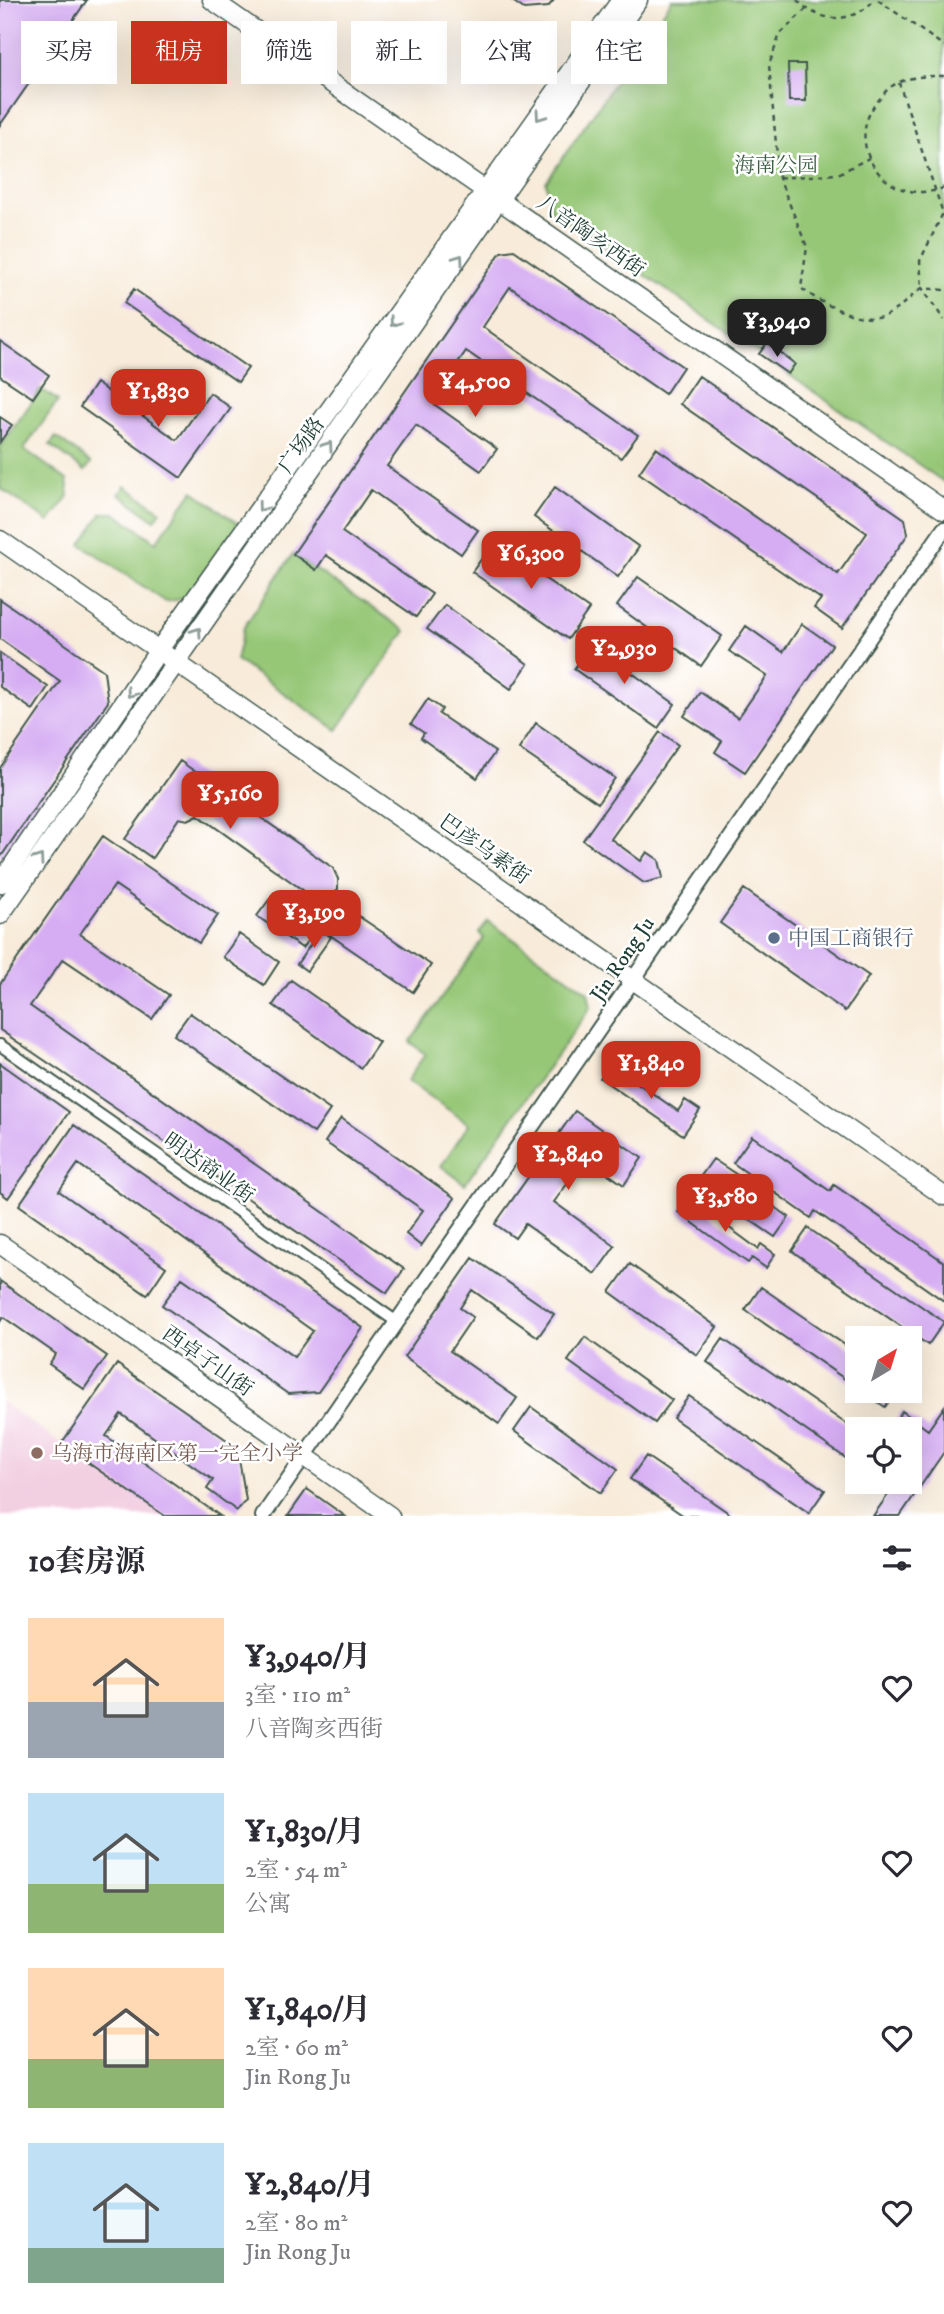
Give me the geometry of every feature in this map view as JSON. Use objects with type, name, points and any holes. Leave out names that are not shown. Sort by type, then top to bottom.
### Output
[{"type":"street","name":"八音陶亥西街","points":[[212,0],[944,510]]},
{"type":"street","name":"广场路","points":[[0,915],[494,196],[621,0]]},
{"type":"street","name":"广场路","points":[[0,884],[161,647],[638,0]]},
{"type":"street","name":"Jin Rong Ju","points":[[263,1516],[944,529]]},
{"type":"street","name":"巴彦乌素街","points":[[0,531],[178,659],[944,1196]]},
{"type":"street","name":"巴彦乌素街","points":[[0,540],[161,647]]},
{"type":"street","name":"巴彦乌素街","points":[[635,977],[944,1186]]},
{"type":"street","name":"明达商业街","points":[[0,1045],[397,1322]]},
{"type":"street","name":"西卓子山街","points":[[0,1244],[390,1516]]},
{"type":"path","points":[[797,0],[806,9],[826,18],[838,19],[859,13],[876,0],[944,46]]},
{"type":"path","points":[[806,9],[780,34],[769,65],[779,178],[807,247],[801,288],[821,304],[882,317],[922,288],[944,290]]},
{"type":"path","points":[[944,76],[917,76],[890,86],[870,111],[862,132],[869,158],[890,183],[910,192],[938,191],[944,187]]},
{"type":"path","points":[[899,83],[938,191],[943,213],[920,261],[922,288],[944,320]]},
{"type":"path","points":[[779,178],[838,174],[869,158]]},
{"type":"shaded area","name":"乌海市海南区第一完全小学","points":[[0,1401],[87,1462],[165,1516],[0,1516]]},
{"type":"green space","name":"海南公园","points":[[672,0],[944,0],[944,482],[551,210],[546,182],[614,84],[667,84],[667,21],[657,21]]},
{"type":"green space","points":[[41,389],[58,401],[24,449],[67,480],[69,496],[49,522],[0,488],[0,447]]},
{"type":"green space","points":[[56,437],[91,463],[85,471],[50,445]]},
{"type":"green space","points":[[125,486],[161,511],[155,520],[119,494]]},
{"type":"green space","points":[[193,491],[239,524],[186,598],[166,602],[81,544],[102,513],[115,513],[156,542]]},
{"type":"green space","points":[[293,554],[406,631],[337,730],[236,660],[244,627]]},
{"type":"green space","points":[[488,921],[588,992],[591,1007],[465,1184],[441,1166],[469,1124],[407,1081],[425,1054],[410,1042],[484,938],[479,933]]},
{"type":"building","points":[[0,0],[87,0],[72,21],[21,21],[21,84],[29,84],[0,125]]},
{"type":"building","points":[[511,0],[554,0],[548,7],[524,9]]},
{"type":"building","points":[[788,64],[805,64],[806,101],[789,101]]},
{"type":"building","points":[[514,250],[683,367],[665,394],[510,287],[483,327],[638,435],[621,458],[466,351],[431,402],[497,449],[481,471],[416,425],[387,466],[478,530],[461,554],[371,490],[342,532],[432,594],[416,617],[326,555],[316,570],[293,554],[501,252]]},
{"type":"building","points":[[134,289],[248,368],[238,382],[124,303]]},
{"type":"building","points":[[0,341],[49,375],[33,398],[0,376]]},
{"type":"building","points":[[767,343],[795,364],[788,374],[759,354]]},
{"type":"building","points":[[699,376],[905,519],[908,534],[842,628],[814,608],[821,599],[639,473],[656,448],[838,574],[867,533],[680,404]]},
{"type":"building","points":[[96,383],[177,440],[210,393],[231,408],[181,478],[80,407]]},
{"type":"building","points":[[0,417],[12,425],[0,442]]},
{"type":"building","points":[[555,487],[639,547],[618,577],[534,517]]},
{"type":"building","points":[[493,543],[589,609],[568,639],[472,572]]},
{"type":"building","points":[[638,577],[722,636],[701,666],[617,606]]},
{"type":"building","points":[[0,599],[104,671],[108,702],[0,858],[0,768],[60,681],[0,639]]},
{"type":"building","points":[[445,605],[528,664],[511,689],[427,629]]},
{"type":"building","points":[[802,624],[832,645],[745,772],[715,752],[722,741],[684,716],[700,692],[738,718],[767,676],[729,651],[746,626],[783,652]]},
{"type":"building","points":[[592,644],[675,704],[658,728],[574,669]]},
{"type":"building","points":[[0,653],[48,687],[33,710],[0,687]]},
{"type":"building","points":[[428,699],[442,709],[439,714],[495,752],[477,778],[421,738],[424,733],[411,724]]},
{"type":"building","points":[[536,723],[615,778],[598,803],[519,749]]},
{"type":"building","points":[[660,732],[678,745],[611,839],[641,861],[647,852],[659,860],[663,878],[644,883],[583,840]]},
{"type":"building","points":[[180,761],[333,868],[338,879],[338,889],[325,906],[198,815],[188,820],[179,818],[152,858],[125,839]]},
{"type":"building","points":[[103,836],[218,915],[199,943],[115,885],[80,934],[169,995],[152,1019],[63,959],[30,1006],[404,1269],[387,1293],[0,1030],[0,984]]},
{"type":"building","points":[[744,889],[869,976],[845,1011],[720,923]]},
{"type":"building","points":[[269,900],[314,932],[302,948],[257,916]]},
{"type":"building","points":[[345,907],[431,965],[413,992],[327,933]]},
{"type":"building","points":[[321,930],[331,937],[307,971],[297,964]]},
{"type":"building","points":[[239,934],[279,962],[264,985],[223,957]]},
{"type":"building","points":[[291,980],[379,1042],[361,1068],[273,1005]]},
{"type":"building","points":[[190,1013],[330,1110],[314,1133],[174,1035]]},
{"type":"building","points":[[0,1063],[69,1112],[8,1198],[0,1192]]},
{"type":"building","points":[[610,1064],[678,1111],[685,1100],[700,1110],[683,1135],[600,1078]]},
{"type":"building","points":[[575,1111],[642,1158],[624,1185],[571,1148],[564,1158],[578,1169],[554,1202],[615,1246],[595,1274],[525,1224],[515,1238],[495,1224]]},
{"type":"building","points":[[341,1118],[455,1198],[421,1246],[406,1234],[423,1210],[325,1142]]},
{"type":"building","points":[[74,1125],[363,1328],[318,1392],[288,1394],[162,1305],[182,1278],[294,1357],[313,1331],[78,1164],[59,1191],[166,1267],[147,1295],[19,1205]]},
{"type":"building","points":[[752,1136],[830,1191],[834,1185],[944,1262],[944,1301],[815,1211],[811,1218],[733,1163]]},
{"type":"building","points":[[713,1159],[766,1194],[765,1200],[789,1217],[775,1237],[696,1183]]},
{"type":"building","points":[[689,1198],[758,1249],[761,1244],[775,1254],[766,1268],[752,1258],[748,1263],[678,1212]]},
{"type":"building","points":[[808,1228],[944,1322],[928,1345],[922,1341],[922,1326],[901,1326],[792,1251]]},
{"type":"building","points":[[473,1258],[554,1314],[538,1337],[472,1290],[460,1308],[473,1317],[450,1351],[517,1398],[499,1424],[404,1357]]},
{"type":"building","points":[[630,1264],[717,1327],[697,1355],[610,1292]]},
{"type":"building","points":[[0,1281],[107,1356],[84,1389],[49,1364],[56,1354],[3,1317],[0,1322]]},
{"type":"building","points":[[761,1287],[845,1345],[845,1379],[745,1310]]},
{"type":"building","points":[[585,1337],[672,1400],[655,1423],[568,1361]]},
{"type":"building","points":[[723,1339],[845,1423],[845,1458],[707,1362]]},
{"type":"building","points":[[117,1364],[237,1447],[246,1500],[237,1511],[207,1489],[213,1480],[121,1414],[106,1436],[220,1516],[165,1516],[61,1444]]},
{"type":"building","points":[[689,1396],[825,1490],[809,1513],[673,1418]]},
{"type":"building","points":[[531,1407],[618,1469],[601,1493],[514,1431]]},
{"type":"building","points":[[944,1407],[944,1452],[922,1484],[922,1426],[928,1430]]},
{"type":"building","points":[[902,1411],[910,1417],[898,1417]]},
{"type":"building","points":[[646,1456],[733,1516],[684,1516],[630,1479]]},
{"type":"building","points":[[307,1489],[345,1516],[288,1516]]},
{"type":"building","points":[[889,1494],[915,1494],[900,1516],[873,1516]]},
{"type":"place","name":"中国工商银行","points":[[774,938]]},
{"type":"place","name":"乌海市海南区第一完全小学","points":[[37,1453]]}]
